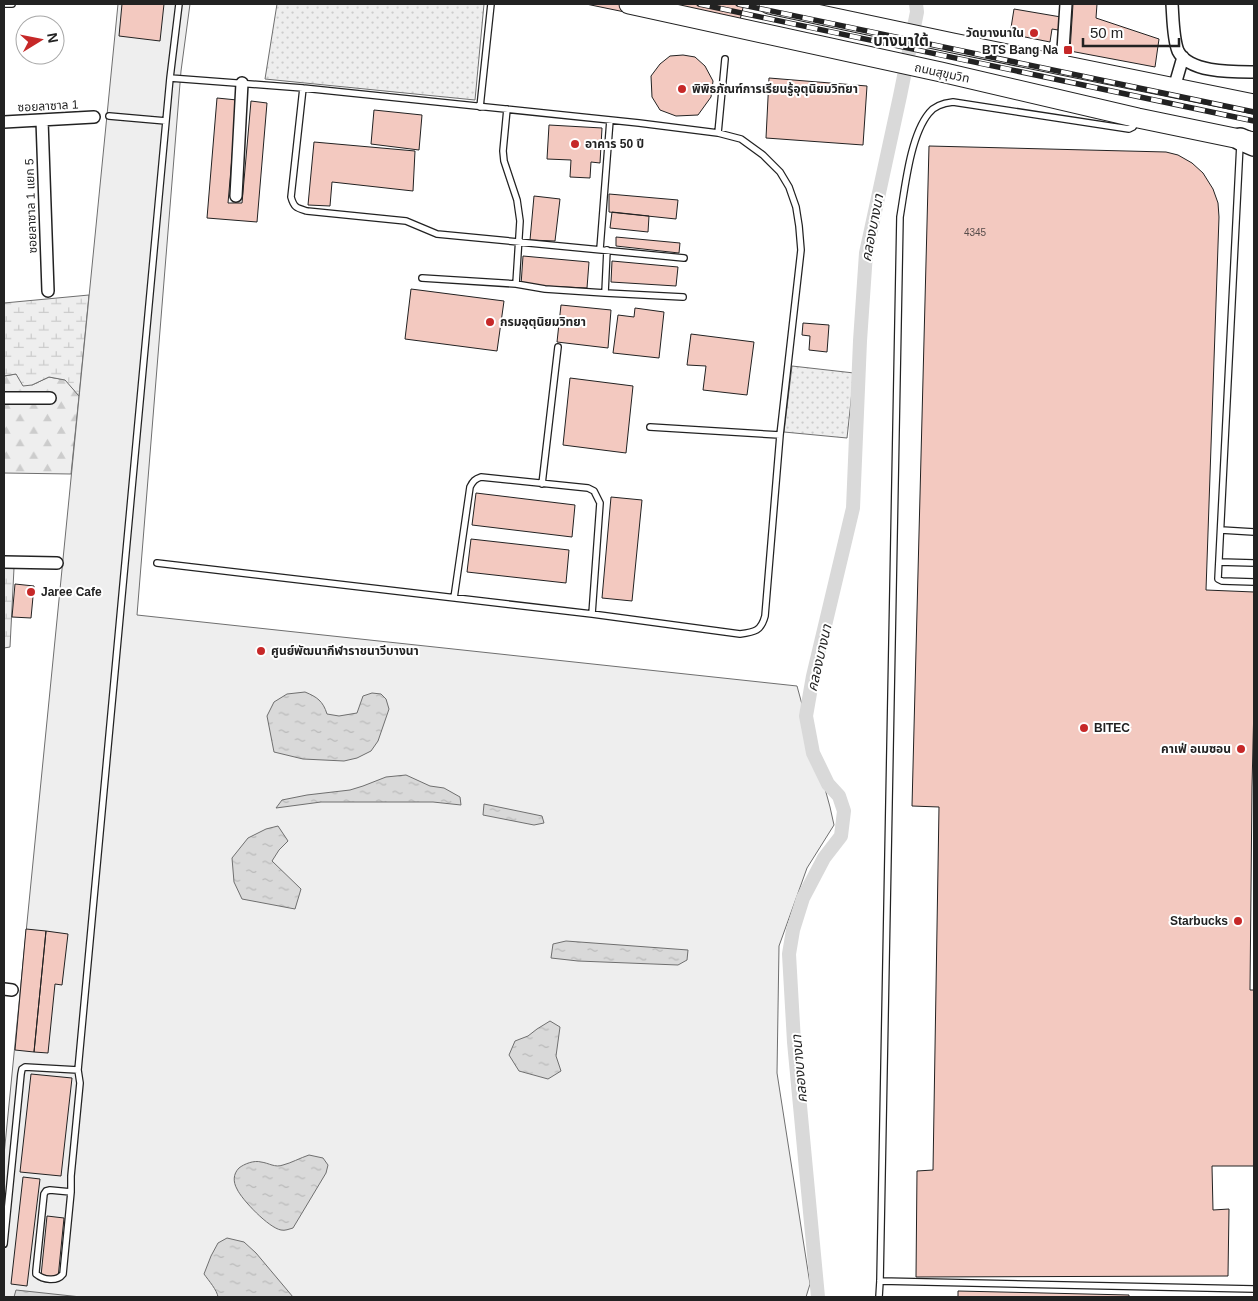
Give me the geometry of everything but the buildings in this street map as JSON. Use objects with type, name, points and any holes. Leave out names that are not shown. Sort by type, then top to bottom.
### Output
[{"type":"highway","name":"ถนนสุขุมวิท","points":[[629,4],[1249,142]]},
{"type":"highway","points":[[769,4],[1254,104]]},
{"type":"street","points":[[1062,65],[1066,4]]},
{"type":"street","points":[[1172,4],[1176,43],[1183,57],[1194,66],[1226,72],[1254,72]]},
{"type":"street","points":[[1174,88],[1183,57]]},
{"type":"street","points":[[236,196],[242,83]]},
{"type":"street","name":"ซอยลาซาล 1","points":[[4,122],[94,118]]},
{"type":"street","name":"ซอยลาซาล 1 แยก 5","points":[[42,120],[48,291]]},
{"type":"street","points":[[4,398],[50,398]]},
{"type":"street","points":[[4,562],[57,563]]},
{"type":"lane","points":[[4,4],[12,4]]},
{"type":"lane","points":[[72,1192],[50,1190],[44,1194],[36,1271],[36,1274],[42,1278],[56,1279],[63,1274],[72,1192],[71,1176],[80,1084],[78,1070],[170,78],[179,4]]},
{"type":"lane","points":[[480,107],[491,4]]},
{"type":"lane","points":[[718,133],[725,59]]},
{"type":"lane","points":[[157,563],[592,614],[740,634],[757,630],[762,625],[765,616],[780,435],[801,250],[796,207],[789,187],[780,172],[763,155],[741,139],[718,133],[610,120],[303,88],[170,78]]},
{"type":"lane","points":[[303,88],[291,198],[294,205],[298,208],[406,222],[437,234],[684,258]]},
{"type":"lane","points":[[879,1297],[900,217],[907,171],[917,135],[922,125],[929,113],[943,104],[953,102],[1129,129],[1133,127],[1138,118]]},
{"type":"lane","points":[[507,109],[503,151],[504,161],[517,200],[520,220],[516,284]]},
{"type":"lane","points":[[109,116],[166,122]]},
{"type":"lane","points":[[600,249],[610,120]]},
{"type":"lane","points":[[1249,142],[1218,579],[1254,582]]},
{"type":"lane","points":[[605,293],[607,250]]},
{"type":"lane","points":[[422,278],[516,284],[545,289],[683,297]]},
{"type":"lane","points":[[542,484],[558,347]]},
{"type":"lane","points":[[650,428],[780,435]]},
{"type":"lane","points":[[454,598],[470,487],[476,478],[588,488],[598,496],[600,503],[592,614]]},
{"type":"lane","points":[[1221,530],[1254,532]]},
{"type":"lane","points":[[1219,562],[1254,564]]},
{"type":"lane","points":[[4,1244],[22,1069],[25,1067],[78,1070]]},
{"type":"lane","points":[[880,1281],[1254,1289]]},
{"type":"green space","name":"ศูนย์พัฒนากีฬาราชนาวีบางนา","points":[[118,4],[190,4],[181,71],[137,615],[797,686],[834,825],[807,868],[779,946],[777,1073],[810,1284],[806,1297],[4,1297],[4,1155]]},
{"type":"green space","points":[[277,4],[484,4],[475,100],[265,79]]},
{"type":"green space","points":[[89,295],[79,396],[65,380],[49,377],[32,385],[23,386],[16,374],[4,376],[4,303]]},
{"type":"green space","points":[[792,366],[854,373],[847,438],[784,432]]},
{"type":"green space","points":[[16,374],[32,385],[49,377],[66,380],[79,396],[71,474],[4,473],[4,376]]},
{"type":"green space","points":[[4,568],[14,568],[10,647],[4,648]]},
{"type":"water","points":[[305,692],[319,700],[327,714],[339,716],[357,713],[363,696],[372,693],[381,694],[386,699],[389,709],[378,741],[371,751],[357,758],[344,761],[303,759],[274,752],[267,716],[274,702],[287,694]]},
{"type":"water","points":[[406,775],[430,786],[444,788],[460,797],[461,805],[433,802],[321,802],[276,808],[282,800],[350,790],[386,777]]},
{"type":"water","points":[[484,804],[542,816],[544,823],[534,825],[483,815]]},
{"type":"water","points":[[278,826],[288,841],[272,861],[301,889],[295,909],[242,899],[234,882],[232,858],[248,838],[266,829]]},
{"type":"water","points":[[566,941],[688,950],[687,960],[678,965],[578,961],[551,958],[553,944]]},
{"type":"water","points":[[550,1021],[560,1027],[556,1056],[561,1071],[548,1079],[519,1071],[509,1055],[515,1041],[528,1036]]},
{"type":"water","points":[[309,1155],[323,1158],[328,1165],[326,1173],[293,1228],[281,1230],[276,1228],[256,1213],[240,1194],[235,1184],[234,1178],[236,1173],[239,1168],[252,1162],[280,1166]]},
{"type":"water","points":[[227,1238],[244,1242],[256,1253],[293,1297],[218,1297],[204,1274],[218,1243]]},
{"type":"water","points":[[16,1290],[81,1297],[14,1297]]},
{"type":"waterway","name":"คลองบางนา","points":[[818,1297],[794,1042],[789,954],[793,930],[803,898],[824,858],[841,836],[844,811],[839,796],[828,784],[813,753],[806,716],[813,676],[853,508],[860,341],[866,253],[917,12],[916,4]]},
{"type":"railway","points":[[699,4],[1254,121]]},
{"type":"railway","points":[[738,4],[1254,112]]},
{"type":"place","name":"วัดบางนาใน","points":[[1034,33]]},
{"type":"place","name":"BTS Bang Na","points":[[1068,50]]},
{"type":"place","name":"พิพิธภัณฑ์การเรียนรู้อุตุนิยมวิทยา","points":[[682,89]]},
{"type":"place","name":"อาคาร 50 ปี","points":[[575,144]]},
{"type":"place","name":"กรมอุตุนิยมวิทยา","points":[[490,322]]},
{"type":"place","name":"Jaree Cafe","points":[[31,592]]},
{"type":"place","name":"ศูนย์พัฒนากีฬาราชนาวีบางนา","points":[[261,651]]},
{"type":"place","name":"BITEC","points":[[1084,728]]},
{"type":"place","name":"คาเฟ่ อเมซอน","points":[[1241,749]]},
{"type":"place","name":"Starbucks","points":[[1238,921]]},
{"type":"district","name":"บางนาใต้","points":[[901,41]]}]
